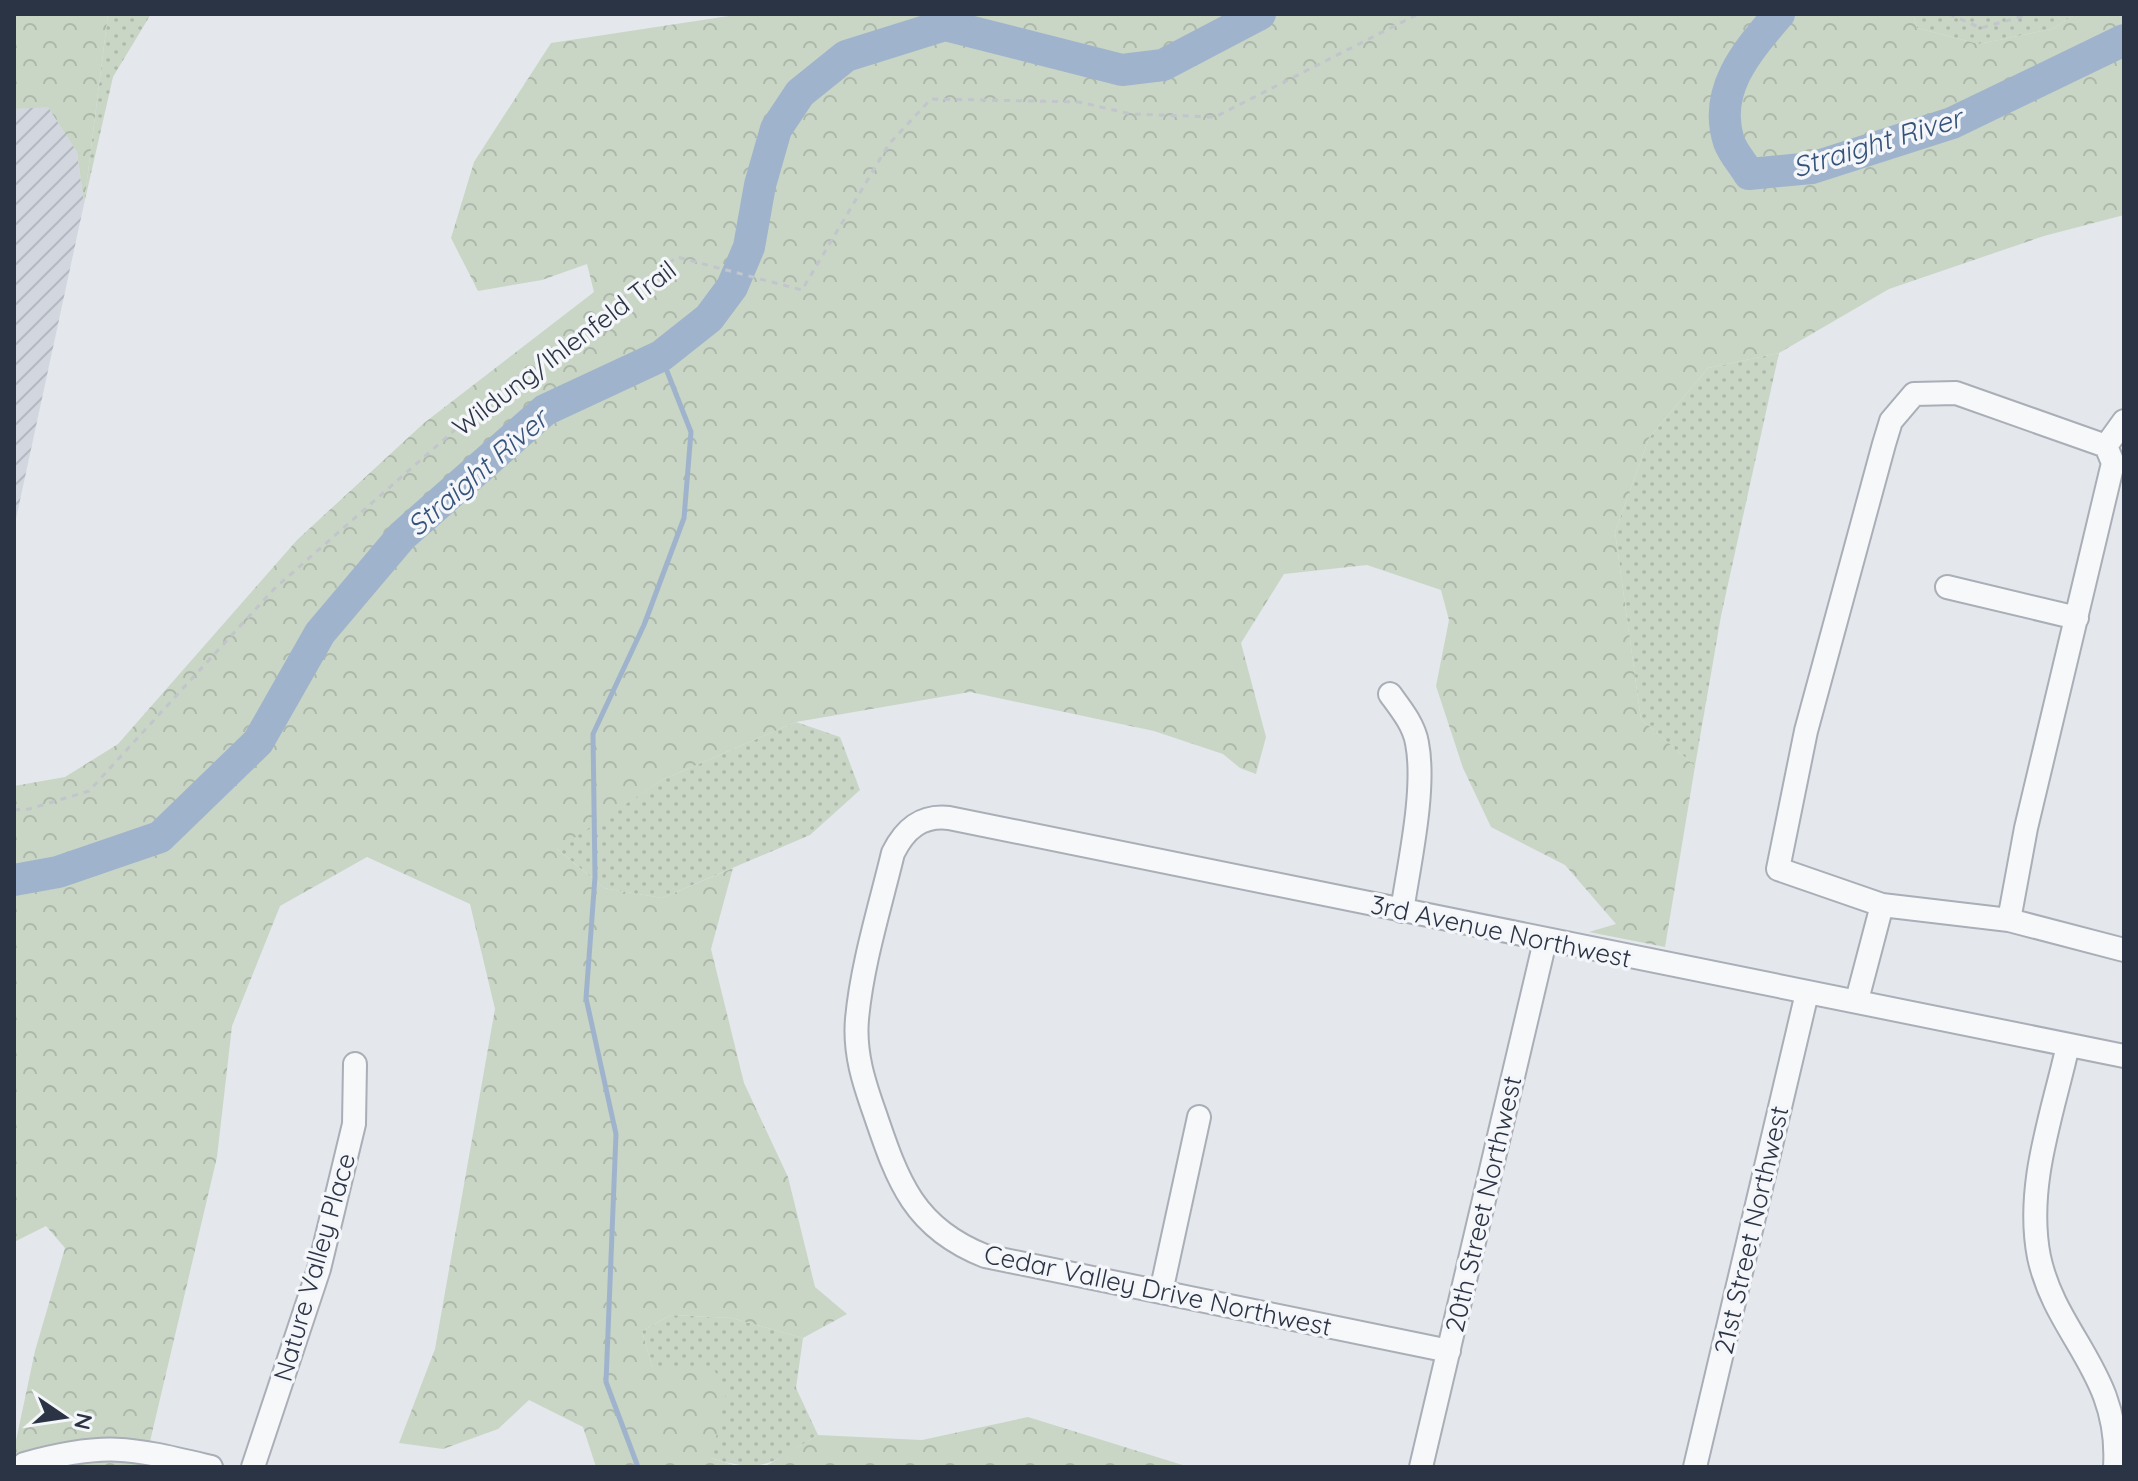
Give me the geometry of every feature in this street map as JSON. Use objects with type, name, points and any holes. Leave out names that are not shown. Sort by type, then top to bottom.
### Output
[{"type":"street","points":[[2009,920],[2026,828],[2113,463],[2106,446],[1956,393],[1914,394],[1891,421],[1806,731],[1778,869],[1882,905],[2009,920],[2124,950]]},
{"type":"street","points":[[2106,446],[2124,421]]},
{"type":"street","points":[[1947,587],[2077,618]]},
{"type":"street","points":[[1390,694],[1406,717],[1417,743],[1415,821],[1402,911]]},
{"type":"street","name":"3rd Avenue Northwest","points":[[893,853],[901,836],[912,826],[925,819],[949,818],[2124,1056]]},
{"type":"street","name":"Cedar Valley Drive Northwest","points":[[893,853],[861,991],[857,1045],[861,1074],[894,1172],[906,1194],[945,1236],[985,1256],[1449,1351]]},
{"type":"street","points":[[1857,1000],[1882,905]]},
{"type":"street","name":"20th Street Northwest","points":[[1421,1467],[1545,941]]},
{"type":"street","name":"21st Street Northwest","points":[[1695,1467],[1807,993]]},
{"type":"street","points":[[2068,1045],[2037,1179],[2035,1230],[2048,1285],[2097,1373],[2107,1400],[2114,1428],[2115,1467]]},
{"type":"street","name":"Nature Valley Place","points":[[253,1467],[319,1269],[354,1124],[355,1064]]},
{"type":"street","points":[[1161,1292],[1199,1117]]},
{"type":"street","points":[[24,1464],[85,1448],[108,1447],[211,1467]]},
{"type":"path","name":"Wildung/Ihlenfeld Trail","points":[[14,810],[29,809],[89,791],[274,589],[498,392],[677,257],[802,290],[889,144],[931,99],[1079,102],[1131,114],[1215,117],[1418,14]]},
{"type":"path","points":[[1949,14],[1981,28],[2030,14]]},
{"type":"shaded area","points":[[48,106],[77,152],[84,204],[14,528],[14,109]]},
{"type":"green space","points":[[14,14],[108,14],[84,204],[77,152],[48,107],[14,109]]},
{"type":"green space","points":[[108,14],[151,14],[113,77],[84,204]]},
{"type":"green space","points":[[742,14],[1913,14],[1917,28],[1979,44],[2052,29],[2076,14],[2124,14],[2124,215],[2044,236],[1889,289],[1779,353],[1708,368],[1649,438],[1615,532],[1641,719],[1695,766],[1665,947],[1589,932],[1616,924],[1565,865],[1491,827],[1463,768],[1436,686],[1449,620],[1441,590],[1367,565],[1284,574],[1241,643],[1266,737],[1256,774],[1240,768],[1223,754],[1154,731],[970,692],[796,722],[664,779],[557,849],[604,888],[662,898],[733,868],[711,949],[744,1083],[788,1177],[815,1287],[847,1314],[803,1338],[732,1318],[671,1315],[642,1331],[652,1367],[712,1367],[727,1390],[711,1458],[740,1467],[596,1467],[583,1427],[529,1400],[498,1429],[443,1449],[399,1443],[435,1349],[495,1009],[470,904],[367,857],[280,906],[232,1026],[217,1157],[144,1467],[14,1467],[14,1450],[35,1351],[65,1248],[46,1226],[14,1242],[14,786],[65,777],[118,744],[297,540],[424,423],[594,292],[587,264],[542,280],[478,291],[451,238],[474,162],[551,43]]},
{"type":"green space","points":[[1913,14],[2076,14],[2052,29],[1979,44],[1917,28]]},
{"type":"green space","points":[[1779,353],[1721,616],[1695,766],[1641,719],[1615,532],[1649,438],[1708,368]]},
{"type":"green space","points":[[796,722],[840,737],[860,790],[810,835],[662,898],[604,888],[556,848],[664,779]]},
{"type":"green space","points":[[671,1315],[732,1318],[803,1338],[796,1388],[818,1435],[768,1463],[744,1465],[711,1458],[712,1367],[652,1367],[642,1331]]},
{"type":"green space","points":[[1028,1417],[1189,1467],[764,1467],[818,1435],[922,1440]]},
{"type":"waterway","name":"Straight River","points":[[14,880],[58,872],[160,837],[258,742],[320,633],[402,536],[545,410],[661,356],[709,318],[732,287],[749,247],[760,185],[776,129],[800,93],[846,56],[945,25],[1122,70],[1163,65],[1260,14]]},
{"type":"waterway","name":"Straight River","points":[[1779,14],[1736,72],[1725,105],[1729,142],[1749,174],[1812,168],[1952,123],[2124,40]]},
{"type":"waterway","points":[[638,1467],[606,1382],[616,1134],[586,998],[595,877],[593,734],[644,625],[684,518],[691,432],[661,356]]}]
